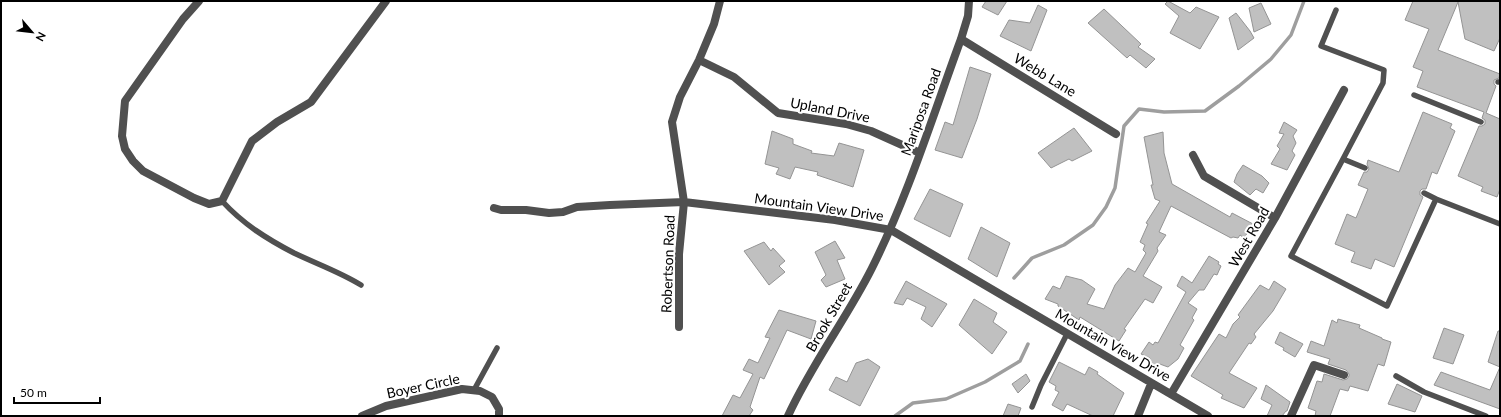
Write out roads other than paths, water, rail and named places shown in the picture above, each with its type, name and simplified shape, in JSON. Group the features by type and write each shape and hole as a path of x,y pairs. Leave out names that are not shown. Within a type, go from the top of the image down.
{"street":[{"path":"199,1 183,19 125,101 122,136 125,149 133,161 143,171 194,198 209,204 222,201 252,141 277,122 311,102 386,1"},
{"path":"684,202 672,122 680,96 699,60 714,24 720,1"},
{"name":"Mariposa Road","path":"891,230 961,39 968,16 969,1"},
{"name":"Webb Lane","path":"961,39 1116,134"},
{"name":"Upland Drive","path":"699,60 734,77 778,113 846,124 871,131 920,152"},
{"name":"West Road","path":"1171,394 1275,218 1344,90"},
{"path":"1193,155 1204,176 1275,218"},
{"name":"Mountain View Drive","path":"494,208 501,210 526,210 549,214 563,212 577,207 684,202 835,220 891,230 1151,384 1208,416"},
{"name":"Robertson Road","path":"679,327 679,254 684,202"},
{"name":"Brook Street","path":"788,416 862,288 891,230"},
{"path":"1291,416 1314,365 1344,375"},
{"path":"1138,416 1151,384"},
{"name":"Boyer Circle","path":"362,416 386,406 462,389 480,391 492,397 499,409 499,416"}],"lane":[{"path":"1336,10 1321,46 1384,70 1383,83 1291,256 1387,306 1436,199"},
{"path":"1414,95 1481,122"},
{"path":"1342,159 1365,168"},
{"path":"1424,194 1500,224"},
{"path":"222,201 234,214 254,230 295,253 343,274 361,285"},
{"path":"1032,407 1041,385 1067,334"},
{"path":"474,390 497,348"},
{"path":"1396,376 1424,392 1486,416"}],"waterway":[{"path":"1014,278 1032,258 1064,245 1093,225 1106,207 1115,188 1124,126 1139,109 1164,112 1205,111 1239,86 1271,59 1291,35 1304,1"},
{"path":"895,416 913,403 946,399 985,382 1020,361 1028,344"}]}
